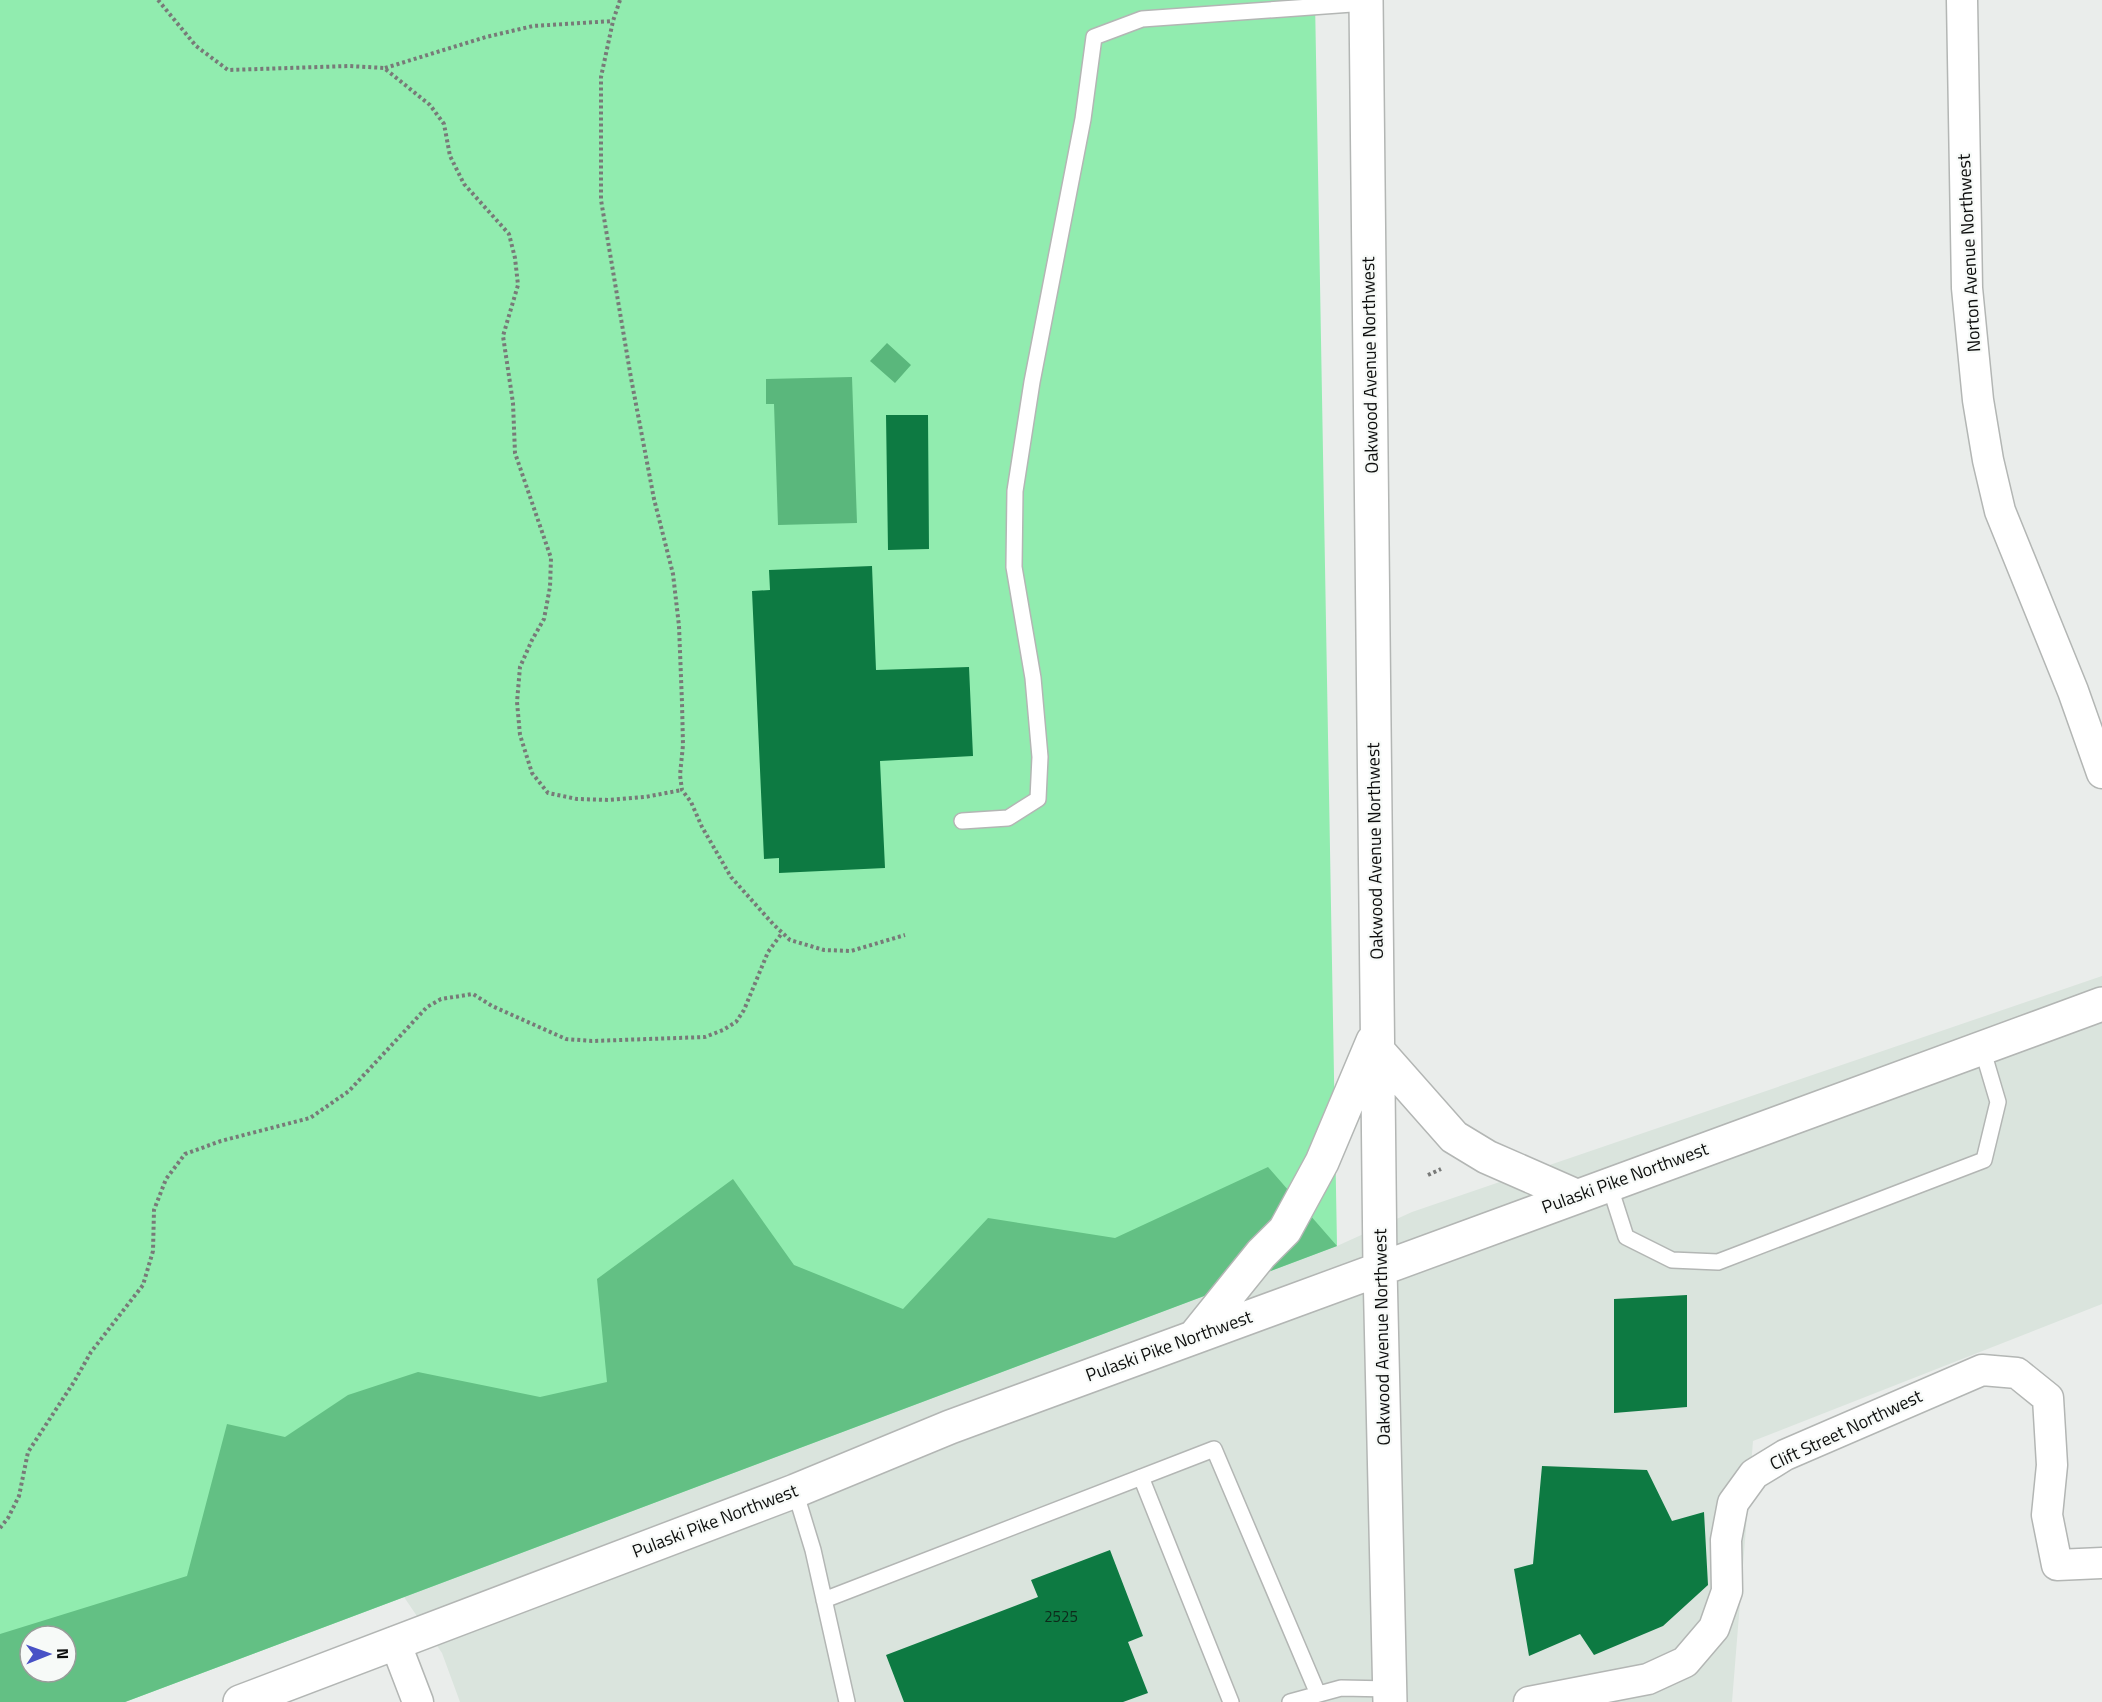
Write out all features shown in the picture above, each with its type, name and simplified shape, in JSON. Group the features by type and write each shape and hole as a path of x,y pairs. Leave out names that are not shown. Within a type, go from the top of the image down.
{"street":[{"name":"Norton Avenue Northwest","path":"1962,0 1967,288 1978,400 1988,460 2000,511 2073,691 2102,773"},
{"name":"Oakwood Avenue Northwest","path":"1366,2 1380,1269 1390,1696"},
{"name":"Pulaski Pike Northwest","path":"240,1702 795,1491 950,1427 2102,1004"},
{"path":"1194,1337 1261,1254 1285,1230 1322,1162 1378,1041 1454,1137 1487,1157 1576,1196"},
{"name":"Clift Street Northwest","path":"1529,1702 1648,1679 1685,1662 1714,1628 1726,1590 1726,1540 1733,1503 1754,1474 1785,1455 1982,1370 2017,1373 2048,1398 2052,1465 2047,1515 2057,1564 2102,1563"},
{"path":"395,1642 418,1702"}],"lane":[{"path":"962,821 1008,818 1038,799 1040,757 1034,689 1014,567 1015,491 1032,382 1083,119 1094,37 1142,18 1366,2"},
{"path":"1609,1184 1626,1237 1672,1260 1718,1262 1984,1160 1998,1101 1982,1048"},
{"path":"824,1600 1214,1449 1318,1694"},
{"path":"1141,1477 1231,1702"},
{"path":"795,1491 813,1550 847,1702"},
{"path":"1290,1702 1341,1688 1390,1696"}],"path":[{"path":"158,0 196,46 228,70 349,66 384,68 486,37 533,26 613,21"},
{"path":"620,0 601,77 600,200 654,499 673,574 679,626 683,745 680,775 682,790 691,802 702,827 731,878 790,940 824,950 851,951 905,934"},
{"path":"384,68 430,105 444,124 450,156 464,184 509,234 515,258 518,285 503,336 513,403 515,453 551,558 550,587 544,619 520,667 517,702 520,735 531,773 548,793 577,799 645,797 682,790"},
{"path":"0,1528 19,1496 28,1452 92,1352 143,1285 153,1251 154,1210 166,1179 185,1154 221,1141 310,1118 349,1091 427,1007 441,999 473,994 492,1006 566,1039 592,1041 705,1037 736,1022 744,1010 768,952 782,933"}],"shaded area":[{"path":"0,0 1315,0 1337,1246 125,1702 0,1702"},
{"path":"887,343 911,365 895,383 870,361"},
{"path":"852,377 857,523 778,525 774,404 766,404 766,379"},
{"path":"2102,976 2102,1304 1753,1441 1732,1702 460,1702 442,1653 404,1597 1337,1246 1412,1212"},
{"path":"1268,1167 1337,1246 125,1702 0,1702 0,1634 18,1628 18,1684 78,1684 78,1624 32,1624 187,1576 227,1424 285,1437 348,1395 418,1372 540,1397 607,1382 597,1279 733,1179 794,1265 903,1309 988,1218 1115,1238"}],"building":[{"path":"886,415 928,415 929,549 888,550"},
{"path":"872,566 876,670 969,667 973,756 880,761 885,868 779,873 779,858 764,859 752,591 770,590 769,570"},
{"path":"1687,1295 1687,1407 1614,1413 1614,1299"},
{"path":"1542,1466 1647,1470 1672,1521 1704,1512 1708,1585 1663,1626 1594,1655 1580,1634 1529,1656 1514,1569 1533,1564"},
{"path":"1110,1550 1143,1636 1128,1642 1148,1693 1123,1702 904,1702 886,1655 1038,1597 1031,1580"}]}
